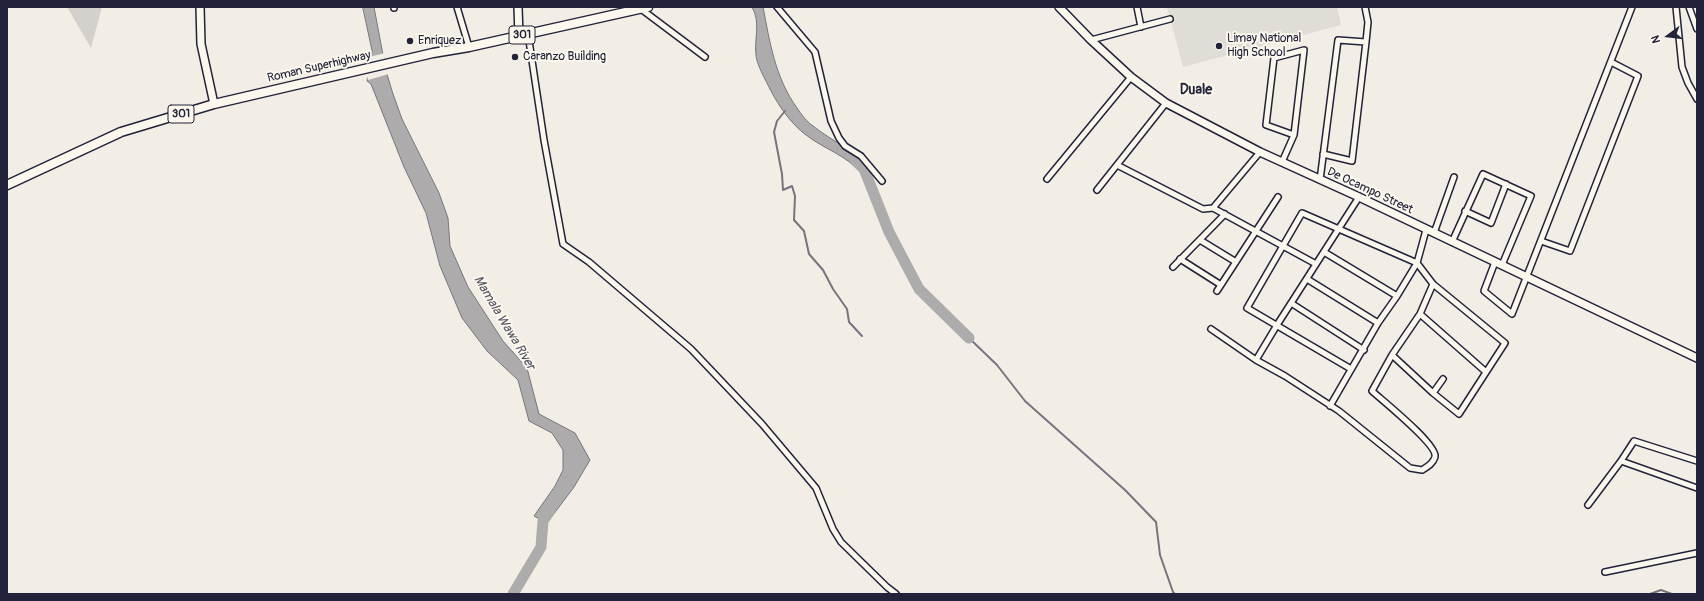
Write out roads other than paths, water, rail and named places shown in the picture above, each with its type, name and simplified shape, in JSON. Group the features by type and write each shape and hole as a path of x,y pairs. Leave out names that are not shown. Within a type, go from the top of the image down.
{"main road":[{"name":"Roman Superhighway","path":"7,185 121,132 214,104 396,61 519,36 630,9 644,8"}],"street":[{"path":"200,7 201,44 214,104"},
{"path":"457,7 469,47"},
{"path":"518,7 519,36"},
{"path":"777,7 815,52 831,121 839,138 845,146 861,156 882,181"},
{"name":"De Ocampo Street","path":"1059,7 1091,40 1131,77 1166,103 1260,152 1359,197 1498,264 1527,276 1697,358"},
{"path":"1137,7 1141,27"},
{"path":"1323,154 1352,161 1368,22 1365,7"},
{"path":"1452,242 1483,174 1531,196 1484,291 1512,314 1632,7"},
{"path":"1676,7 1682,67 1688,83 1697,99"},
{"path":"1689,7 1697,29"},
{"path":"644,8 705,57"},
{"path":"1091,40 1170,19"},
{"path":"528,34 544,140 563,244 589,262 691,349 762,424 816,488 833,529 841,542 896,594"},
{"path":"1320,180 1338,40 1366,42"},
{"path":"1282,162 1294,135 1304,50 1274,58 1266,125 1294,135"},
{"path":"1541,241 1570,251 1638,76 1611,62"},
{"path":"1047,179 1131,77"},
{"path":"1097,190 1166,103"},
{"path":"1213,208 1260,152"},
{"path":"1118,165 1203,210 1213,208 1316,264"},
{"path":"1434,233 1454,177"},
{"path":"1465,211 1491,223 1506,184"},
{"path":"1217,291 1278,197"},
{"path":"1256,360 1359,197"},
{"path":"1351,369 1248,308 1302,213 1417,263 1433,284 1505,343 1460,414 1433,393 1392,355"},
{"path":"1173,267 1225,214"},
{"path":"1330,406 1351,369 1364,350 1378,323 1397,296 1417,263 1426,230"},
{"path":"1200,240 1236,262"},
{"path":"1324,252 1397,296"},
{"path":"1180,259 1221,285"},
{"path":"1307,279 1378,323"},
{"path":"1211,330 1330,406 1367,432 1410,468 1422,470 1431,465 1435,457 1435,450 1425,438 1372,391 1392,355 1420,314 1433,284"},
{"path":"1291,303 1364,350"},
{"path":"1420,314 1486,372"},
{"path":"1433,393 1443,379"},
{"path":"1588,506 1634,441 1697,461"},
{"path":"1621,461 1697,488"},
{"path":"1605,572 1697,553"}],"waterway":[{"path":"785,111 777,121 774,132 782,174 783,190 792,186 795,196 794,220 804,231 809,254 823,270 833,289 847,309 849,322 862,336"},
{"path":"855,160 864,169 889,232 919,289 969,338"},
{"path":"969,338 997,365 1025,401 1125,490 1156,522 1160,555 1175,594"},
{"path":"513,594 541,547 543,521 551,509"},
{"path":"1650,594 1661,590 1672,594"}],"place":[{"name":"Enriquez","path":"410,41"},
{"name":"Limay National High School","path":"1219,46"},
{"name":"Caranzo Building","path":"515,57"}],"district":[{"name":"Duale","path":"1196,90"}],"water label":[{"name":"Mamala Wawa River","path":"504,323"}]}
